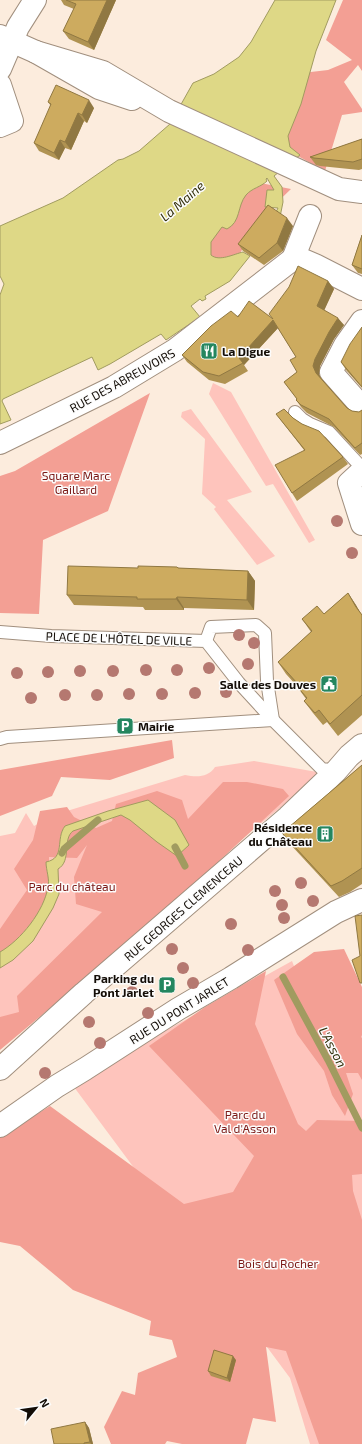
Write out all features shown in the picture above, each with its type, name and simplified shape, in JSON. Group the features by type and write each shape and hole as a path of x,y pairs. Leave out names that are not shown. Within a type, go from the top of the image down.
{"street":[{"path":"0,69 6,38 18,27 35,0"},
{"path":"6,38 36,52 103,72 169,111 339,189 362,192"},
{"path":"0,85 12,121 0,126"},
{"path":"310,216 293,259 301,259 308,262 362,289"},
{"name":"RUE DES ABREUVOIRS","path":"0,443 114,387 175,350 293,259"},
{"path":"362,321 345,345 331,372 362,407"},
{"path":"362,469 349,483 362,524"},
{"name":"RUE GEORGES CLEMENCEAU","path":"0,1069 84,993 288,817 362,744"},
{"name":"RUE DU PONT JARLET","path":"1,1123 178,1009 231,978 336,912 362,900"}],"lane":[{"path":"295,412 310,424 329,432 362,469"},
{"path":"0,739 7,736 273,720 267,682 265,633 256,625 211,627 206,641"},
{"name":"PLACE DE L'HÔTEL DE VILLE","path":"0,632 51,636 206,641 239,683 273,720 322,769 336,771"}],"green space":[{"path":"343,0 362,0 362,71 358,65 344,82 362,109 362,112 342,115 325,171 278,145 285,75 328,70 352,60 326,40"},
{"path":"250,181 291,189 261,218 233,265 200,256"},
{"path":"213,383 231,392 315,540 309,543 273,484 266,486 209,394"},
{"name":"Square Marc Gaillard","path":"150,393 108,511 43,540 39,614 0,613 0,476 15,471"},
{"path":"191,409 252,492 227,500 275,556 257,565 214,509 216,507 202,494 205,439 181,417 182,412"},
{"path":"172,740 174,758 110,780 61,777 52,796 0,816 0,770"},
{"name":"Parc du château","path":"254,761 317,772 318,777 201,872 0,1047 0,836 15,833 26,813 34,826 57,814 185,775 202,776 212,771 215,767"},
{"name":"Parc du château","path":"223,782 247,782 283,789 289,796 176,901 0,1050 0,1017 19,1012 17,996 102,912 76,904 74,877 87,845 77,858 49,857 49,894 27,935 0,955 0,929 27,890 14,869 33,840 40,811 67,807 74,817 96,828 112,821 116,804 157,791 182,800 188,819"},
{"path":"344,949 362,987 362,1080 358,1073 346,1073 353,1094 345,1116 332,1095 324,1071 297,1034 274,980 314,952"},
{"name":"Parc du Val d'Asson","path":"292,961 308,1002 362,1010 362,1444 310,1444 290,1378 71,1083"},
{"name":"Bois du Rocher","path":"266,971 255,1024 298,1124 306,1131 317,1120 362,1121 362,1174 352,1175 353,1191 362,1220 362,1444 319,1444 286,1351 266,1347 276,1422 253,1418 246,1444 182,1444 167,1441 165,1444 111,1444 104,1427 122,1391 135,1395 138,1373 177,1357 172,1340 149,1335 151,1321 73,1290 20,1246 0,1242 0,1137 50,1106 184,1204 233,1192 254,1156 149,1046 205,1007"}],"water":[{"name":"La Maine","path":"275,0 336,0 316,51 301,104 288,136 290,147 300,155 274,176 282,187 283,202 280,217 275,214 278,208 265,207 267,190 274,190 267,178 265,183 251,191 243,199 235,222 227,229 222,227 211,242 211,255 214,257 222,258 243,252 250,256 230,281 205,296 206,299 202,301 200,299 191,306 200,317 166,340 161,334 98,370 92,357 3,399 2,401 11,420 0,424 0,295 4,284 0,276 0,226 63,198 118,160 139,151 170,124 193,83 214,74 239,57 251,42"},
{"path":"148,800 175,820 189,845 177,856 130,820 121,815 73,831 68,839 65,861 58,869 59,894 53,908 33,941 13,960 0,968 0,952 16,940 37,915 42,906 46,896 48,884 46,862 56,857 62,831 65,826 108,811"}],"building":[{"path":"66,0 107,0 88,42 63,31 76,4"},
{"path":"56,85 89,100 82,115 78,113 65,142 60,140 54,153 34,143 51,104 48,102"},
{"path":"362,139 362,159 353,162 310,157"},
{"path":"268,205 287,218 277,243 259,258 238,244"},
{"path":"362,235 362,269 352,265"},
{"path":"298,266 328,281 317,306 338,318 329,332 313,366 316,373 347,408 352,411 359,412 362,410 362,443 355,448 329,419 301,405 284,382 297,372 290,360 296,357 273,320 239,358 243,363 219,376 203,372 182,355 211,326 231,311 238,317 249,301 273,319 269,314 289,287"},
{"path":"362,327 362,387 341,362 350,344"},
{"path":"284,409 302,424 319,431 343,457 292,493 275,465 305,450 276,414"},
{"path":"68,566 138,568 138,566 177,567 248,571 247,600 177,597 176,599 137,599 137,597 67,595"},
{"name":"Salle des Douves","path":"348,593 362,615 362,695 330,724 319,710 315,713 304,701 307,698 296,685 297,683 278,662 312,631 302,619 317,606 324,614"},
{"path":"362,765 362,868 331,886 282,833"},
{"path":"362,915 362,983 360,983 352,960 360,956 355,916"},
{"path":"214,1350 233,1356 227,1378 208,1371"},
{"path":"85,1422 90,1442 84,1444 54,1444 51,1429"}],"waterway":[{"name":"L'Asson","path":"62,853 64,849 98,820"},
{"name":"L'Asson","path":"175,847 185,866"},
{"name":"L'Asson","path":"283,977 328,1060 362,1128"}],"place":[{"name":"La Digue","path":"209,351"},
{"name":"Salle des Douves","path":"329,684"},
{"name":"Mairie","path":"125,726"},
{"name":"Résidence du Château","path":"325,834"},
{"name":"Parking du Pont Jarlet","path":"167,985"}]}
